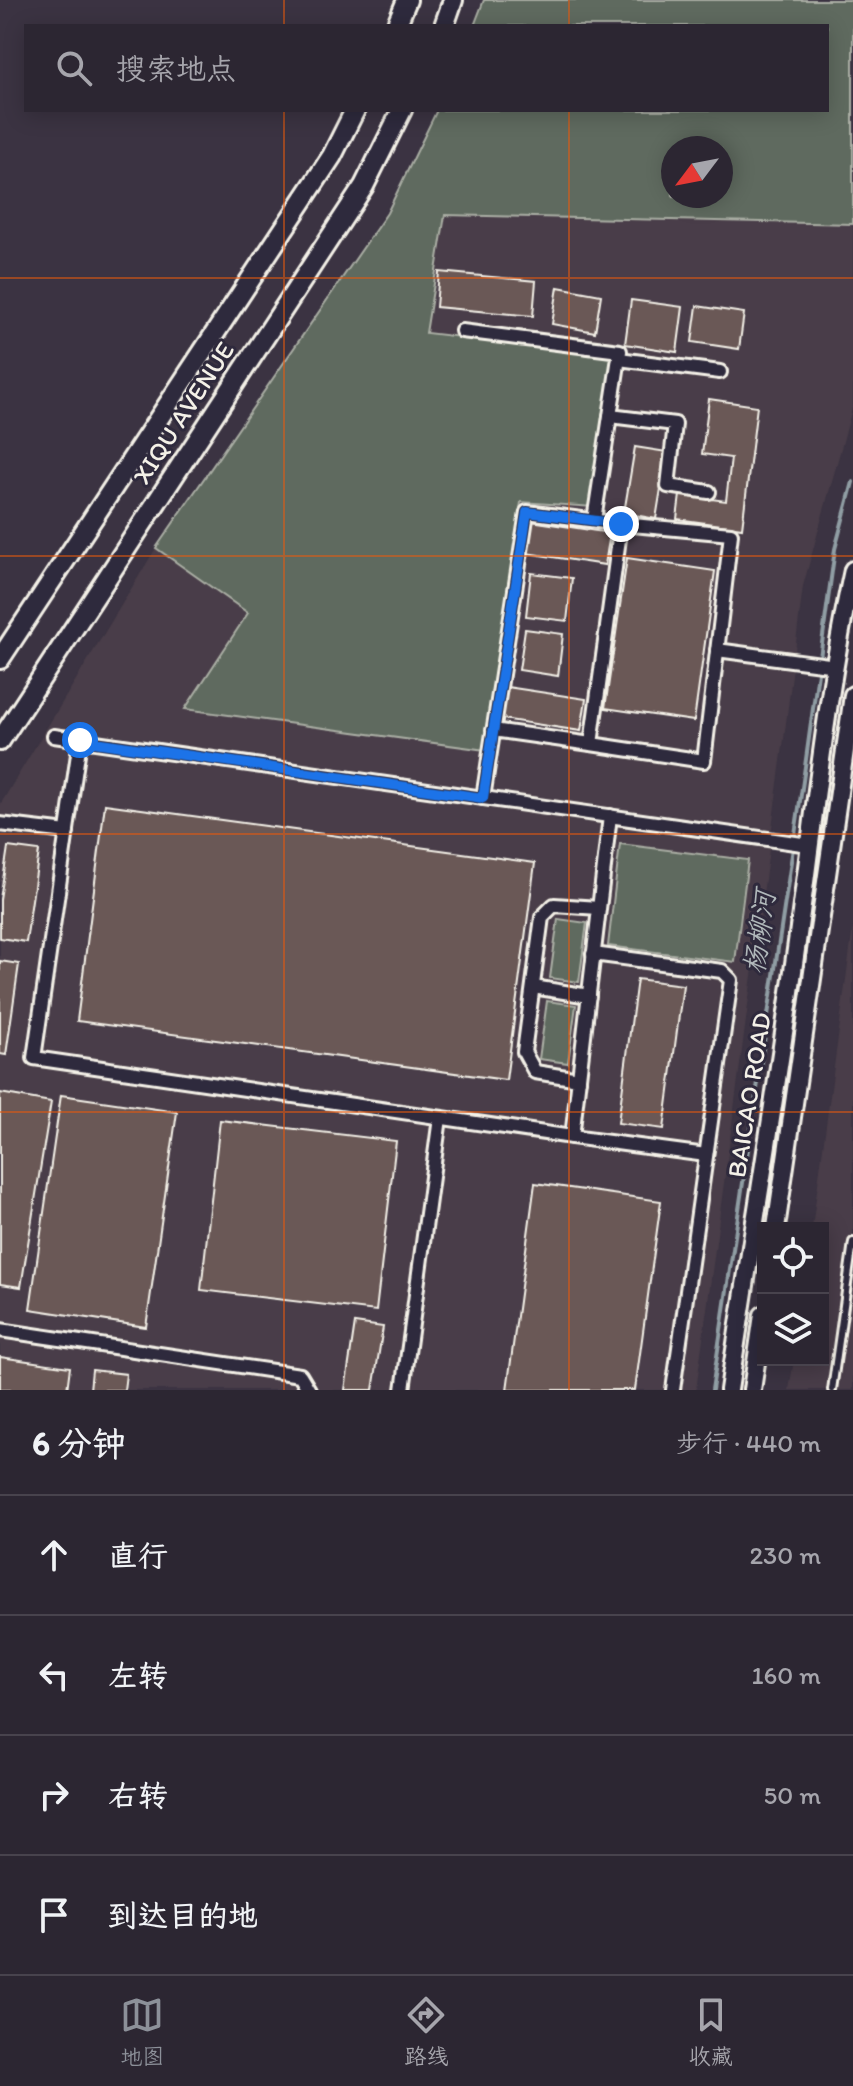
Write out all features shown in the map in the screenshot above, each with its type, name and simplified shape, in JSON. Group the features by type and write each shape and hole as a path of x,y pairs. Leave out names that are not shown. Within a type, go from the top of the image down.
{"main road":[{"path":"397,24 407,0"},
{"path":"445,24 453,0"},
{"name":"XIQU AVENUE","path":"0,659 332,156 354,112"},
{"name":"XIQU AVENUE","path":"0,741 364,186 401,112"}],"street":[{"path":"462,331 620,351 594,520"},
{"path":"619,359 720,372"},
{"path":"610,416 675,424 668,486 709,492"},
{"path":"483,798 493,730 527,512 731,534 704,761 493,730"},
{"path":"591,744 621,524"},
{"name":"BAICAO ROAD","path":"729,1390 802,906 799,844 825,664 853,570"},
{"path":"717,650 825,664"},
{"name":"BAICAO ROAD","path":"777,1222 853,695"},
{"path":"54,736 799,844"},
{"path":"80,740 34,1058 706,1155"},
{"path":"572,1137 610,816"},
{"path":"0,824 67,832"},
{"path":"579,1079 535,1072 524,1052 542,917 554,905 599,908"},
{"path":"593,954 722,971 731,980 673,1390"},
{"path":"533,987 589,996"},
{"path":"403,1390 440,1118"},
{"path":"0,1330 300,1375 309,1390"},
{"path":"752,1390 757,1356"}],"lane":[{"path":"832,1390 853,1242"}],"shaded area":[{"path":"387,213 853,224 853,405 803,586 696,1390 0,1390 0,805 156,548"},
{"path":"853,928 853,1390 789,1390 793,1366 829,1366 829,1222 813,1222"}],"green space":[{"path":"484,0 853,0 853,224 445,215 426,333 615,355 594,507 521,502 486,750 185,709 248,613 156,548 387,213 436,112 829,112 829,24 475,24"},
{"path":"620,844 748,860 735,962 608,946"},
{"path":"558,919 587,923 579,982 550,978"},
{"path":"547,1001 576,1005 568,1063 539,1059"}],"building":[{"path":"439,272 536,281 533,316 436,307"},
{"path":"558,287 601,295 595,332 552,324"},
{"path":"631,300 683,307 677,352 625,344"},
{"path":"697,306 744,313 739,349 692,342"},
{"path":"709,399 757,406 742,528 677,519 680,495 726,501 731,458 702,454"},
{"path":"635,447 667,452 656,519 624,513"},
{"path":"531,521 610,533 605,565 526,553"},
{"path":"627,558 715,571 694,721 605,708"},
{"path":"531,573 572,578 567,621 526,616"},
{"path":"525,629 563,634 558,676 519,670"},
{"path":"507,687 586,699 581,731 502,719"},
{"path":"105,804 535,863 506,1080 77,1021"},
{"path":"8,847 39,851 26,942 0,938 0,899"},
{"path":"0,961 19,964 6,1055 0,1054"},
{"path":"637,979 683,985 664,1129 618,1123"},
{"path":"0,1093 51,1102 21,1287 0,1284"},
{"path":"61,1095 177,1112 146,1327 30,1309"},
{"path":"220,1120 396,1141 376,1311 201,1290"},
{"path":"535,1183 661,1201 635,1390 507,1390"},
{"path":"355,1323 383,1327 373,1390 345,1390"},
{"path":"0,1357 70,1367 67,1390 0,1390"},
{"path":"92,1370 126,1374 124,1390 90,1390"}],"waterway":[{"name":"杨柳河","path":"712,1390 835,549 853,482"}],"route":[{"path":"80,740 483,798 527,512 621,524"}]}
